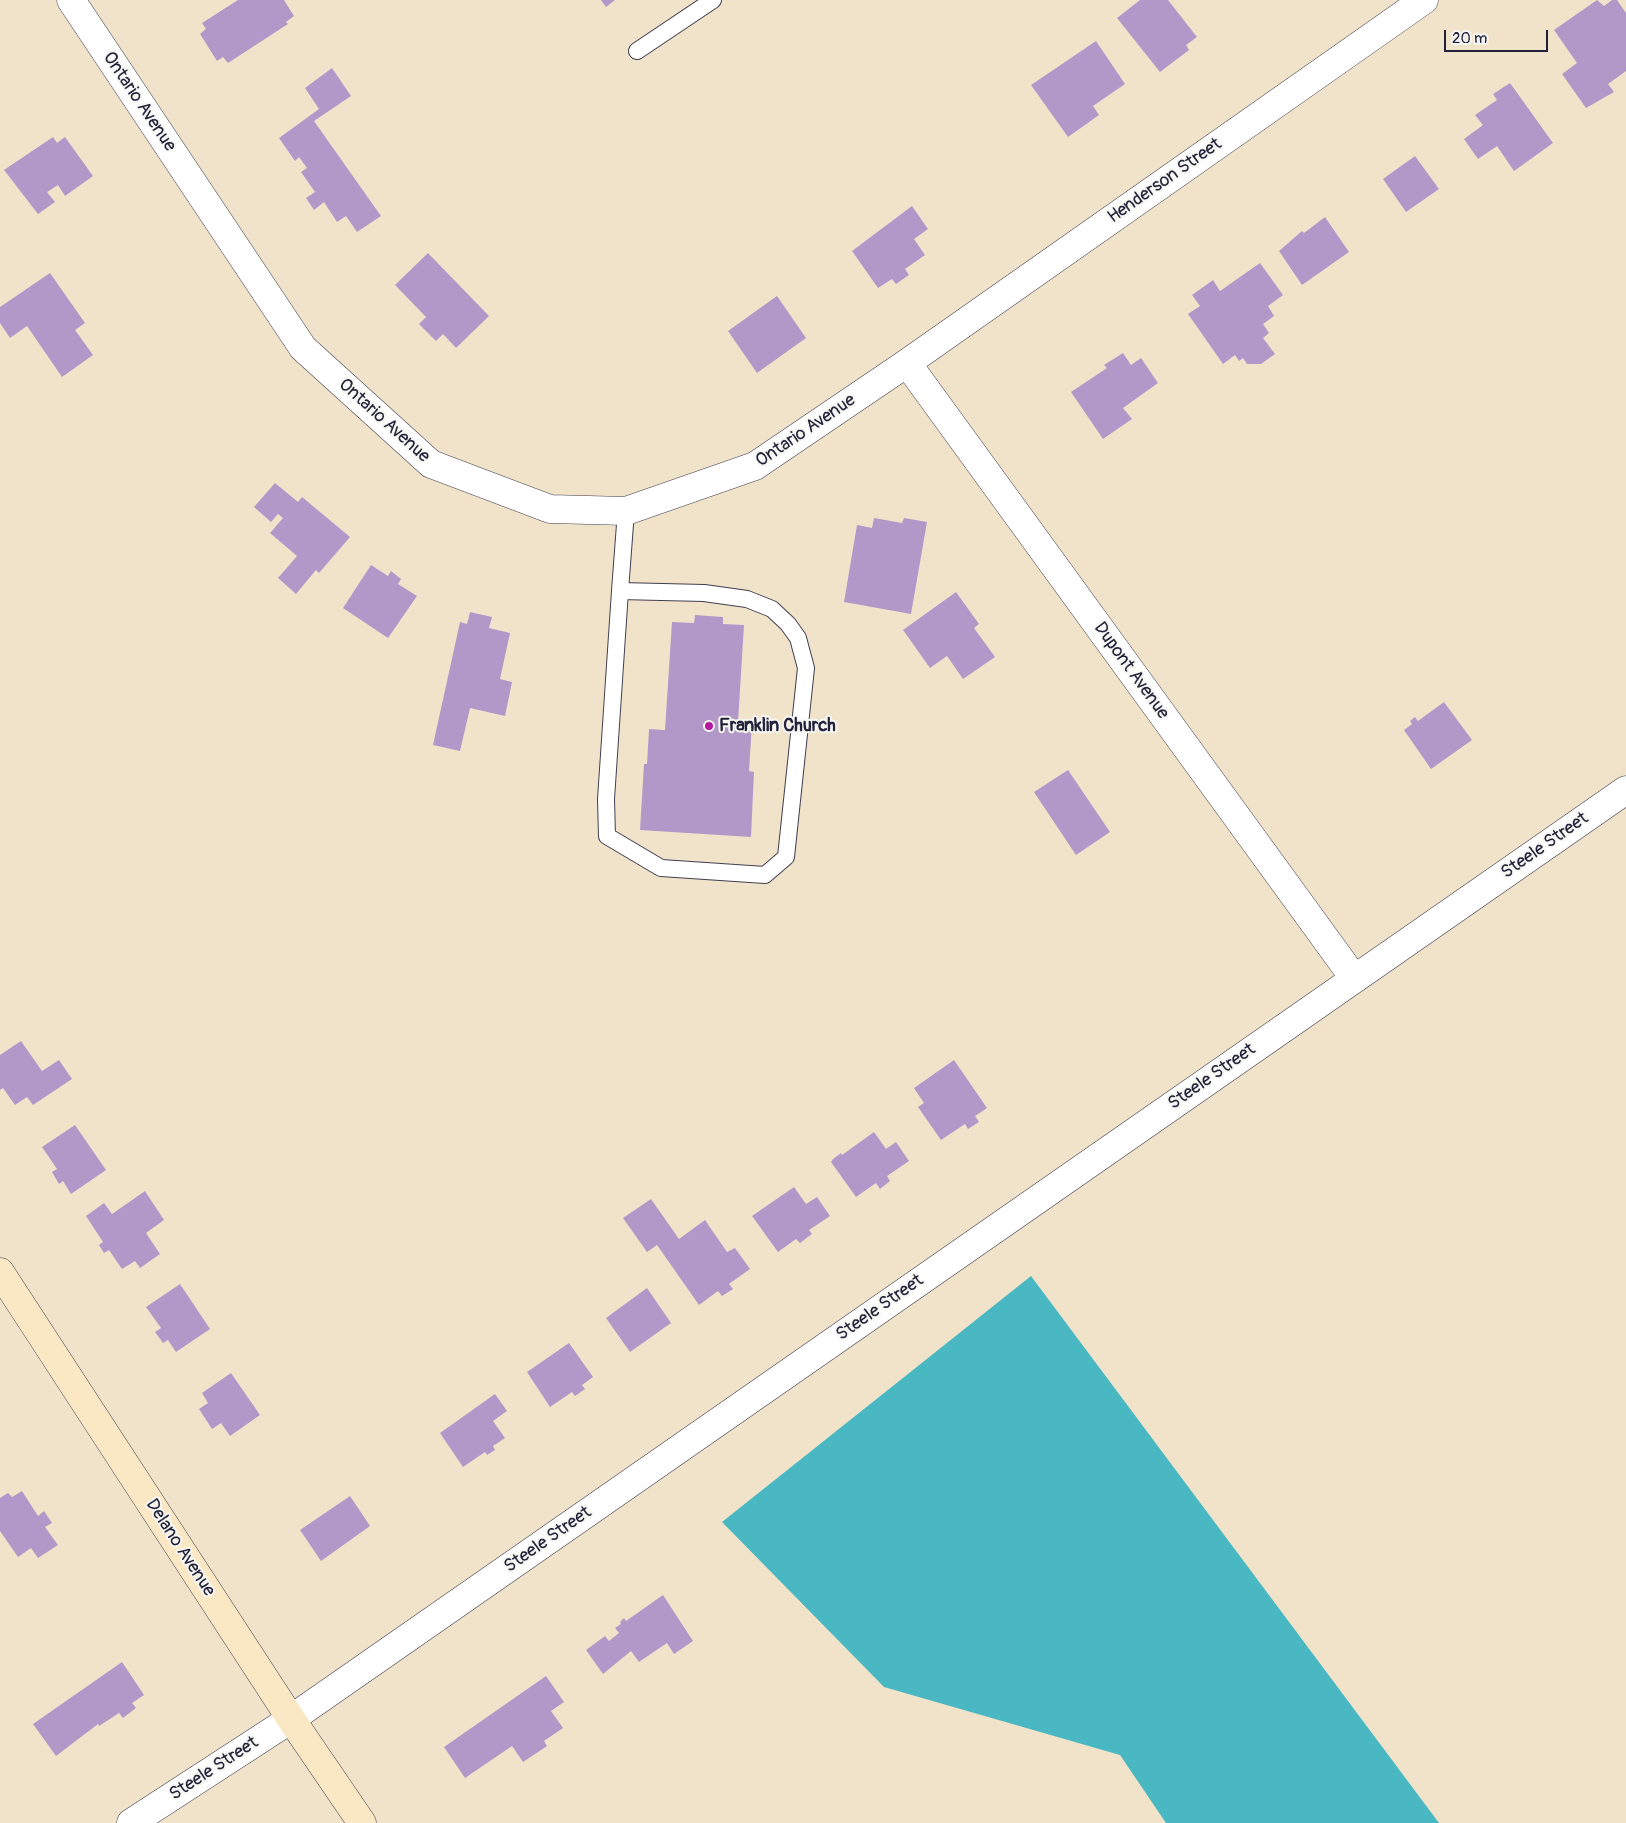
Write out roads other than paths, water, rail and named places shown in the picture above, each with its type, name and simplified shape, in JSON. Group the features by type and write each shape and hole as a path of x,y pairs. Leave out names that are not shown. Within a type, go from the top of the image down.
{"main road":[{"name":"Delano Avenue","path":"0,1272 291,1719 362,1823"}],"street":[{"name":"Ontario Avenue","path":"71,0 303,348 431,464 550,509 626,511 755,466 907,363"},
{"name":"Henderson Street","path":"907,363 1424,0"},
{"name":"Dupont Avenue","path":"907,363 1354,978"},
{"name":"Steele Street","path":"131,1823 291,1719 1626,790"}],"lane":[{"path":"637,51 713,0"},
{"path":"620,591 704,593 747,600 772,609 788,624 798,638 806,668 786,857 765,875 661,868 606,836 606,799 620,591 626,511"}],"water":[{"path":"1031,1276 1439,1823 1166,1823 1120,1755 884,1687 722,1522"}],"place":[{"name":"Franklin Church","path":"709,726"}]}
